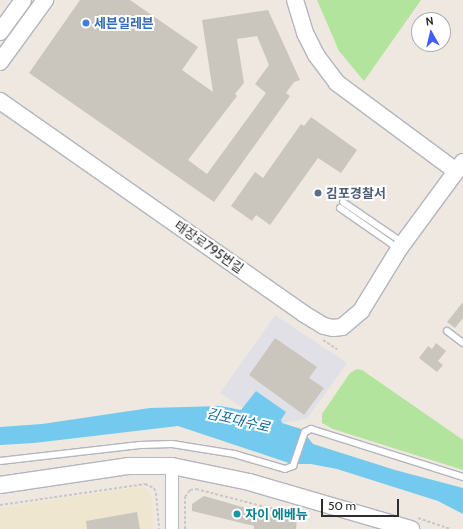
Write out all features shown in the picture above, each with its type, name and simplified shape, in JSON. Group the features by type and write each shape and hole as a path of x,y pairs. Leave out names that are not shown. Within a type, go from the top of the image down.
{"street":[{"path":"0,32 23,0"},
{"path":"0,62 45,0"},
{"path":"295,0 305,33 316,54 337,82 460,167"},
{"name":"태장로795번길","path":"0,90 323,318 338,319 353,307 381,266 401,246"},
{"name":"태장로795번길","path":"0,101 324,326 342,327 362,311 401,246 460,167"},
{"path":"0,485 128,466 172,466 249,482 400,527"},
{"path":"172,466 172,529"}],"lane":[{"path":"342,205 401,246"},
{"path":"447,331 463,342"},
{"path":"0,461 166,444 212,450 285,469 293,466 304,432 311,429 463,477"}],"path":[{"path":"0,505 145,484 154,488 156,493 159,529"},
{"path":"185,529 185,497 190,490 196,489 277,510 296,510"}],"shaded area":[{"path":"275,315 347,363 307,419 282,423 256,391 243,408 220,393"},
{"path":"138,487 145,488 152,497 153,529 0,529 0,508"}],"green space":[{"path":"317,0 421,0 411,12 411,14 364,81 339,51"},
{"path":"357,369 362,370 463,440 463,470 333,429 322,423 322,414 350,373"}],"water":[{"name":"김포대수로","path":"256,391 286,412 281,420 282,423 301,429 313,444 395,470 463,488 463,514 438,501 337,469 311,464 292,464 178,426 34,443 0,445 0,427 42,424 150,408 221,406 241,410"}],"building":[{"path":"80,0 130,0 198,47 182,70 213,92 202,20 268,10 300,80 294,82 286,93 290,96 214,202 29,73","holes":["257,36 269,65 255,84 266,93 207,174 188,160 237,96 235,94 244,83 237,39"]},
{"path":"311,117 357,150 341,173 318,158 270,225 256,215 252,221 231,206 255,172 263,178 301,124 304,126"},
{"path":"463,302 463,318 455,328 447,322"},
{"path":"275,338 317,367 309,378 324,388 304,415 249,375"},
{"path":"436,343 446,351 438,361 443,365 437,372 419,358 428,346 432,349"},
{"name":"자이 에베뉴","path":"204,496 281,518 297,518 296,529 254,529 254,526 192,511 192,504"},
{"path":"137,512 140,529 87,529 86,521"}],"place":[{"name":"세븐일레븐","path":"86,23"},
{"name":"김포경찰서","path":"318,193"},
{"name":"자이 에베뉴","path":"237,514"}]}
